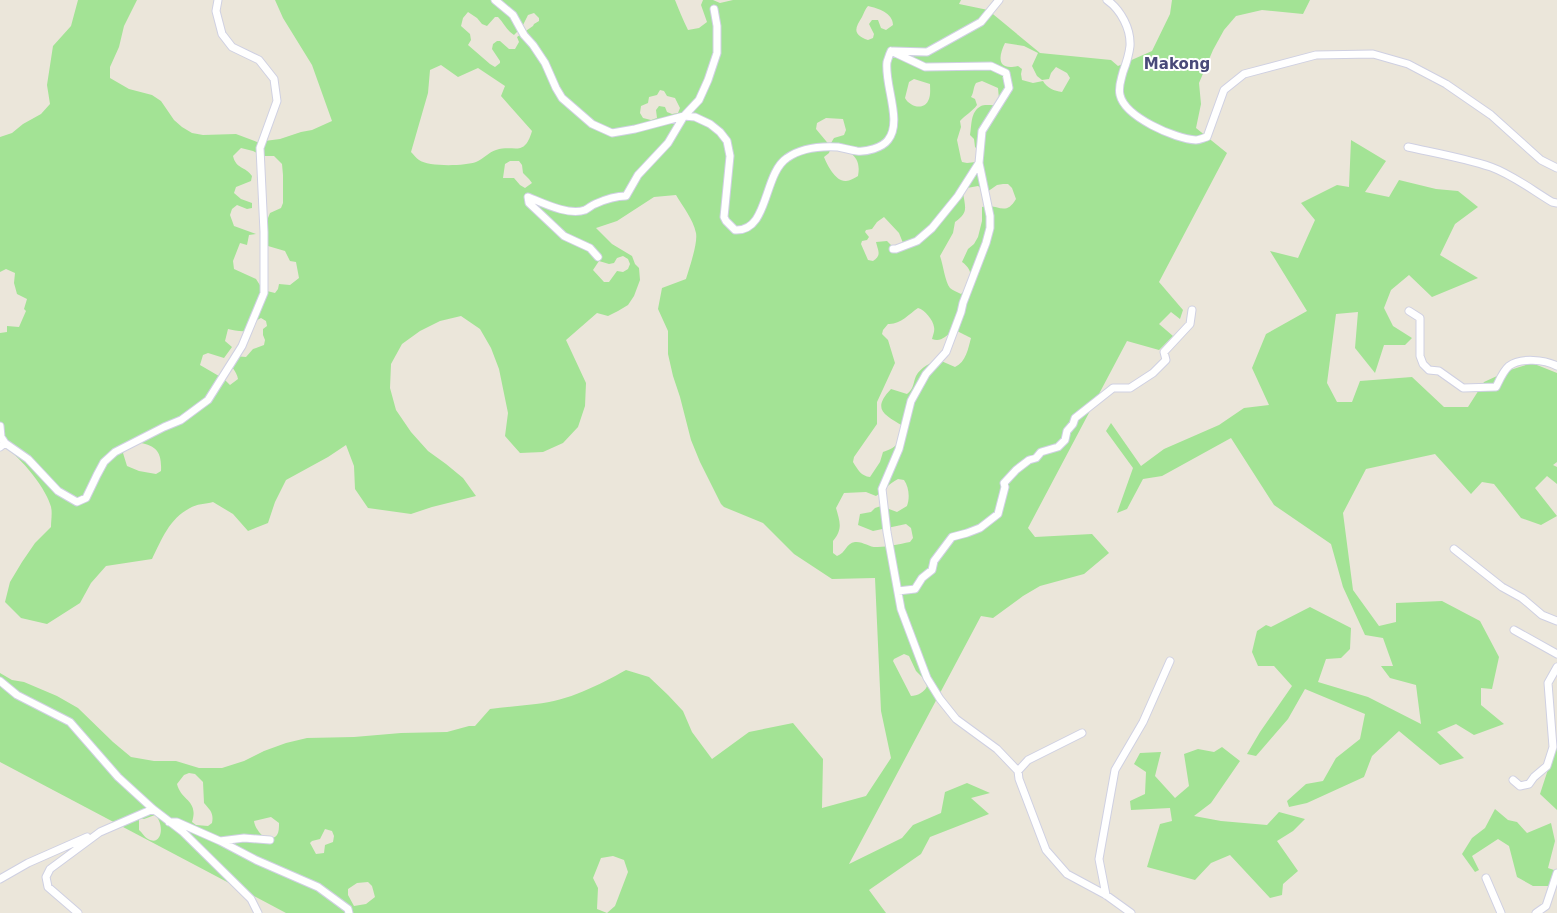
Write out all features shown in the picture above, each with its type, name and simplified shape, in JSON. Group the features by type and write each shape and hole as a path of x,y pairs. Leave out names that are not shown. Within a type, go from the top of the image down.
{"street":[{"path":"0,426 3,445 28,459 58,491 77,502 86,498 104,462 115,452 181,420 208,400 242,346 264,293 264,232 260,148 278,102 274,79 259,60 232,47 222,34 216,11 218,0"},
{"path":"496,0 513,15 524,35 545,63 562,98 592,124 612,133 684,116 695,117 710,124 720,132 727,141 730,156 724,217 726,222 735,230 748,229 754,223 778,168 784,160 794,154 806,149 840,147 858,151 868,150 885,144 893,132 894,123 887,72 887,62 891,51"},
{"path":"891,51 927,52 981,22 999,0"},
{"path":"1107,0 1124,18 1130,38 1130,48 1119,87 1120,96 1126,107 1148,124 1168,133 1197,140 1207,137 1224,90 1244,74 1316,55 1373,54 1408,64 1446,84 1491,115 1541,160 1557,168"},
{"path":"598,257 590,248 564,236 529,203 528,197 548,206 576,212 586,210 594,204 616,196 626,196 638,175 668,144 684,116 699,100 717,53 717,26 714,9"},
{"path":"891,51 925,68 991,66 1006,73 1010,88 982,131 979,163 990,216 990,228 986,243 946,352 926,374 911,401 899,449 882,489 887,532 901,609 927,678 940,699 956,719 997,749 1018,771 1019,779 1046,850 1067,874 1106,895 1132,913"},
{"path":"1408,147 1492,168 1557,204"},
{"path":"893,249 917,241 932,228 958,196 979,163"},
{"path":"898,591 915,589 922,578 932,570 934,561 952,537 980,528 998,514 1005,487 1004,483 1029,460 1036,458 1041,452 1058,447 1065,440 1067,431 1076,418 1113,388 1130,388 1153,373 1166,360 1164,352 1190,324 1192,310"},
{"path":"1409,311 1420,318 1420,356 1423,364 1429,370 1439,371 1463,388 1496,387 1509,366 1522,362 1534,360 1557,366"},
{"path":"1454,549 1502,587 1522,598 1542,615 1557,621"},
{"path":"1514,630 1557,654"},
{"path":"1106,895 1099,858 1114,770 1143,722 1170,661"},
{"path":"1513,780 1520,786 1529,784 1547,766 1553,747 1548,683 1557,667"},
{"path":"0,681 17,695 70,722 118,777 182,832 252,898 258,913"},
{"path":"1018,771 1028,760 1082,732"},
{"path":"0,879 28,863 153,809"},
{"path":"169,822 177,822 318,887 348,909 349,913"},
{"path":"78,913 48,887 46,877 50,869 100,832"},
{"path":"220,841 244,838 270,840"},
{"path":"1536,913 1546,906 1557,874"},
{"path":"1486,878 1501,913"}],"green space":[{"path":"78,0 137,0 124,26 119,47 110,67 110,78 129,89 152,95 161,101 174,120 192,133 203,135 236,134 257,142 280,139 312,130 332,121 312,65 283,18 275,0 675,0 688,30 699,28 707,22 701,5 703,0 713,0 720,3 733,0 961,0 959,4 988,10 1040,53 1111,60 1118,66 1152,51 1170,14 1172,0 1310,0 1303,14 1262,10 1236,16 1224,30 1213,50 1199,83 1201,104 1196,128 1227,153 1159,282 1183,310 1180,319 1171,312 1159,324 1173,336 1159,350 1127,341 1028,528 1035,537 1092,534 1109,553 1084,574 1040,586 993,618 981,616 849,864 902,838 913,825 941,813 945,792 967,783 990,793 971,798 989,814 930,837 921,854 869,890 886,913 607,913 286,913 0,762 0,673 12,680 24,682 57,696 78,708 131,757 154,761 176,761 199,768 222,768 286,743 307,738 447,732 475,726 490,709 560,700 594,687 626,670 649,677 668,695 683,711 692,732 712,759 749,732 793,723 823,759 822,808 866,796 891,758 881,711 875,578 832,579 794,554 763,523 724,507 700,462 691,440 668,354 668,331 658,309 662,288 686,279 696,243 693,223 676,195 654,197 617,221 596,228 612,244 632,256 639,268 640,280 634,296 628,305 608,316 597,313 566,340 586,383 585,406 578,427 563,443 543,452 520,453 505,436 508,413 499,369 491,348 480,329 461,316 440,321 420,331 402,344 391,364 390,388 396,410 411,432 428,451 463,478 476,496 411,514 368,508 355,489 354,466 346,445 286,480 275,502 268,523 248,531 233,514 213,502 192,507 171,524 152,559 106,566 91,583 80,603 47,624 21,618 5,602 10,582 35,543 51,527 52,512 47,497 29,470 14,454 0,446 0,333 7,332 7,326 19,327 26,311 24,309 27,299 17,294 14,283 15,273 6,269 0,272 0,137 12,133 41,114 50,104 47,85 53,46 71,26","holes":["868,6 880,10 888,14 893,25 886,30 881,28 878,20 872,20 869,24 874,34 873,38 868,40 863,38 856,30","468,12 487,26 495,17 498,17 514,35 522,27 528,15 534,13 539,18 539,21 517,37 519,42 515,49 509,49 500,41 493,44 492,49 500,61 495,67 468,45 471,40 470,34 461,26 463,18","1005,43 1024,46 1038,53 1032,66 1037,76 1042,80 1049,79 1056,67 1067,73 1070,78 1062,92 1059,92 1049,87 1043,81 1033,83 1022,80 1022,69 1018,66 1006,66 1001,62 1001,53","441,65 458,77 478,68 505,86 501,96 532,131 526,145 518,148 496,150 479,161 471,163 456,165 430,164 419,160 411,152 428,93 430,70","914,79 930,84 930,97 926,104 920,107 907,101 905,98 909,82","982,81 998,88 999,99 997,105 983,105 975,112 970,135 974,139 975,147 979,151 976,162 967,163 962,162 957,140 961,127 960,121 977,105 975,99 971,97 976,83","660,90 664,91 667,96 675,98 680,108 678,113 672,114 667,112 665,107 659,106 656,110 657,118 651,120 643,118 640,113 641,106 648,103 649,97 657,95","826,118 843,119 846,130 844,135 834,138 831,143 856,158 859,169 858,176 846,181 842,181 835,176 824,157 829,153 831,147 816,129 817,123","241,148 263,156 274,156 282,164 283,203 281,208 270,213 268,218 268,246 285,251 290,261 296,262 299,278 290,285 279,284 275,293 263,290 256,279 234,269 233,261 240,243 247,245 249,235 256,234 234,226 230,215 232,209 237,205 247,209 252,208 252,203 241,199 234,193 236,187 251,181 252,176 247,170 238,165 233,156","510,161 519,161 522,165 523,173 532,183 525,188 514,178 503,178 505,164","1008,184 1012,188 1016,199 1012,205 1004,209 992,206 982,207 982,221 978,237 968,249 962,262 969,269 970,275 967,287 961,294 951,289 948,285 940,256 953,233 955,222 964,212 963,192 967,188 978,186 987,192 997,185","884,217 899,233 903,243 893,247 887,241 876,242 879,253 878,257 873,261 868,260 861,244 862,241 867,240 869,237 865,232 872,229","623,256 628,259 630,264 628,269 623,272 617,271 609,282 604,282 593,270 599,261 609,264 614,263 617,258","918,308 926,313 932,321 934,327 932,339 940,339 952,331 957,331 971,338 966,355 959,365 955,367 939,360 932,362 918,373 912,388 907,394 891,389 885,396 881,407 883,411 891,419 903,426 900,440 896,446 883,452 880,462 870,477 862,474 853,462 854,457 877,424 877,402 895,363 888,340 882,334 883,330 888,324 900,321","261,318 266,321 267,326 263,329 264,345 253,349 246,357 234,356 229,359 238,379 230,385 224,379 200,365 203,355 208,353 224,358 232,347 225,341 228,329 247,331","136,442 153,447 159,454 161,464 161,471 156,474 139,471 127,466 123,453 131,444","898,479 904,480 909,493 907,506 897,512 881,506 875,508 871,512 860,514 858,525 873,531 906,524 911,528 913,538 910,542 890,546 875,547 855,542 837,556 833,553 833,541 840,525 836,508 844,493 866,492 876,496","904,654 909,656 916,671 927,686 923,692 911,696 893,661 894,659","189,773 195,774 203,782 204,803 212,814 212,823 208,826 196,825 192,822 193,809 177,784 184,775","155,815 161,829 159,837 153,841 145,837 139,830 139,818 144,819","271,817 279,823 278,834 273,838 266,838 259,832 254,821","325,829 332,831 334,836 333,842 325,845 324,853 316,854 310,843 320,839","613,856 624,860 628,872 615,906 607,913 597,909 598,888 593,878 601,858","368,882 372,886 375,897 366,904 354,906 348,895 348,889 357,883"]},
{"path":"1351,140 1386,161 1365,192 1389,197 1399,180 1436,189 1458,191 1478,207 1455,224 1440,255 1478,278 1432,297 1409,275 1391,290 1384,308 1393,326 1412,338 1405,345 1384,345 1375,373 1355,348 1358,312 1336,314 1327,383 1337,402 1352,402 1360,381 1412,377 1444,407 1468,407 1484,382 1510,370 1532,363 1557,373 1557,462 1553,465 1557,467 1557,484 1547,476 1535,488 1557,516 1541,525 1521,518 1494,484 1482,482 1471,494 1435,454 1366,469 1343,513 1353,590 1379,626 1396,622 1396,603 1442,601 1480,621 1499,657 1492,689 1481,688 1481,705 1504,724 1474,735 1456,724 1437,732 1464,758 1440,765 1399,731 1372,756 1364,777 1307,803 1289,807 1287,801 1306,784 1323,781 1336,758 1360,739 1365,714 1305,689 1288,719 1256,756 1247,754 1292,686 1274,666 1258,666 1252,652 1257,631 1266,625 1271,627 1310,607 1351,628 1350,649 1341,658 1326,659 1318,682 1368,697 1421,724 1416,685 1390,678 1381,666 1393,666 1383,638 1365,635 1343,587 1331,544 1274,505 1231,438 1162,476 1143,479 1127,509 1117,513 1133,468 1106,431 1111,423 1141,466 1164,449 1219,425 1244,408 1269,405 1252,368 1266,334 1307,311 1270,251 1298,258 1315,220 1301,203 1337,185 1349,187"},
{"path":"1222,747 1240,761 1211,803 1194,816 1221,821 1267,825 1279,812 1305,819 1293,831 1277,841 1298,871 1283,884 1282,895 1270,898 1230,855 1211,863 1195,880 1147,867 1160,824 1172,821 1170,808 1131,810 1130,801 1145,794 1146,772 1134,764 1140,753 1161,752 1155,776 1175,798 1189,786 1184,754 1198,749 1214,752"},
{"path":"1555,748 1557,749 1557,810 1540,794"},
{"path":"1495,809 1508,820 1517,822 1527,833 1551,823 1555,841 1548,868 1557,871 1552,886 1533,886 1517,877 1509,846 1498,839 1472,856 1479,870 1475,872 1462,854 1472,838 1485,828"}],"district":[{"name":"Makong","path":"1177,64"}]}
